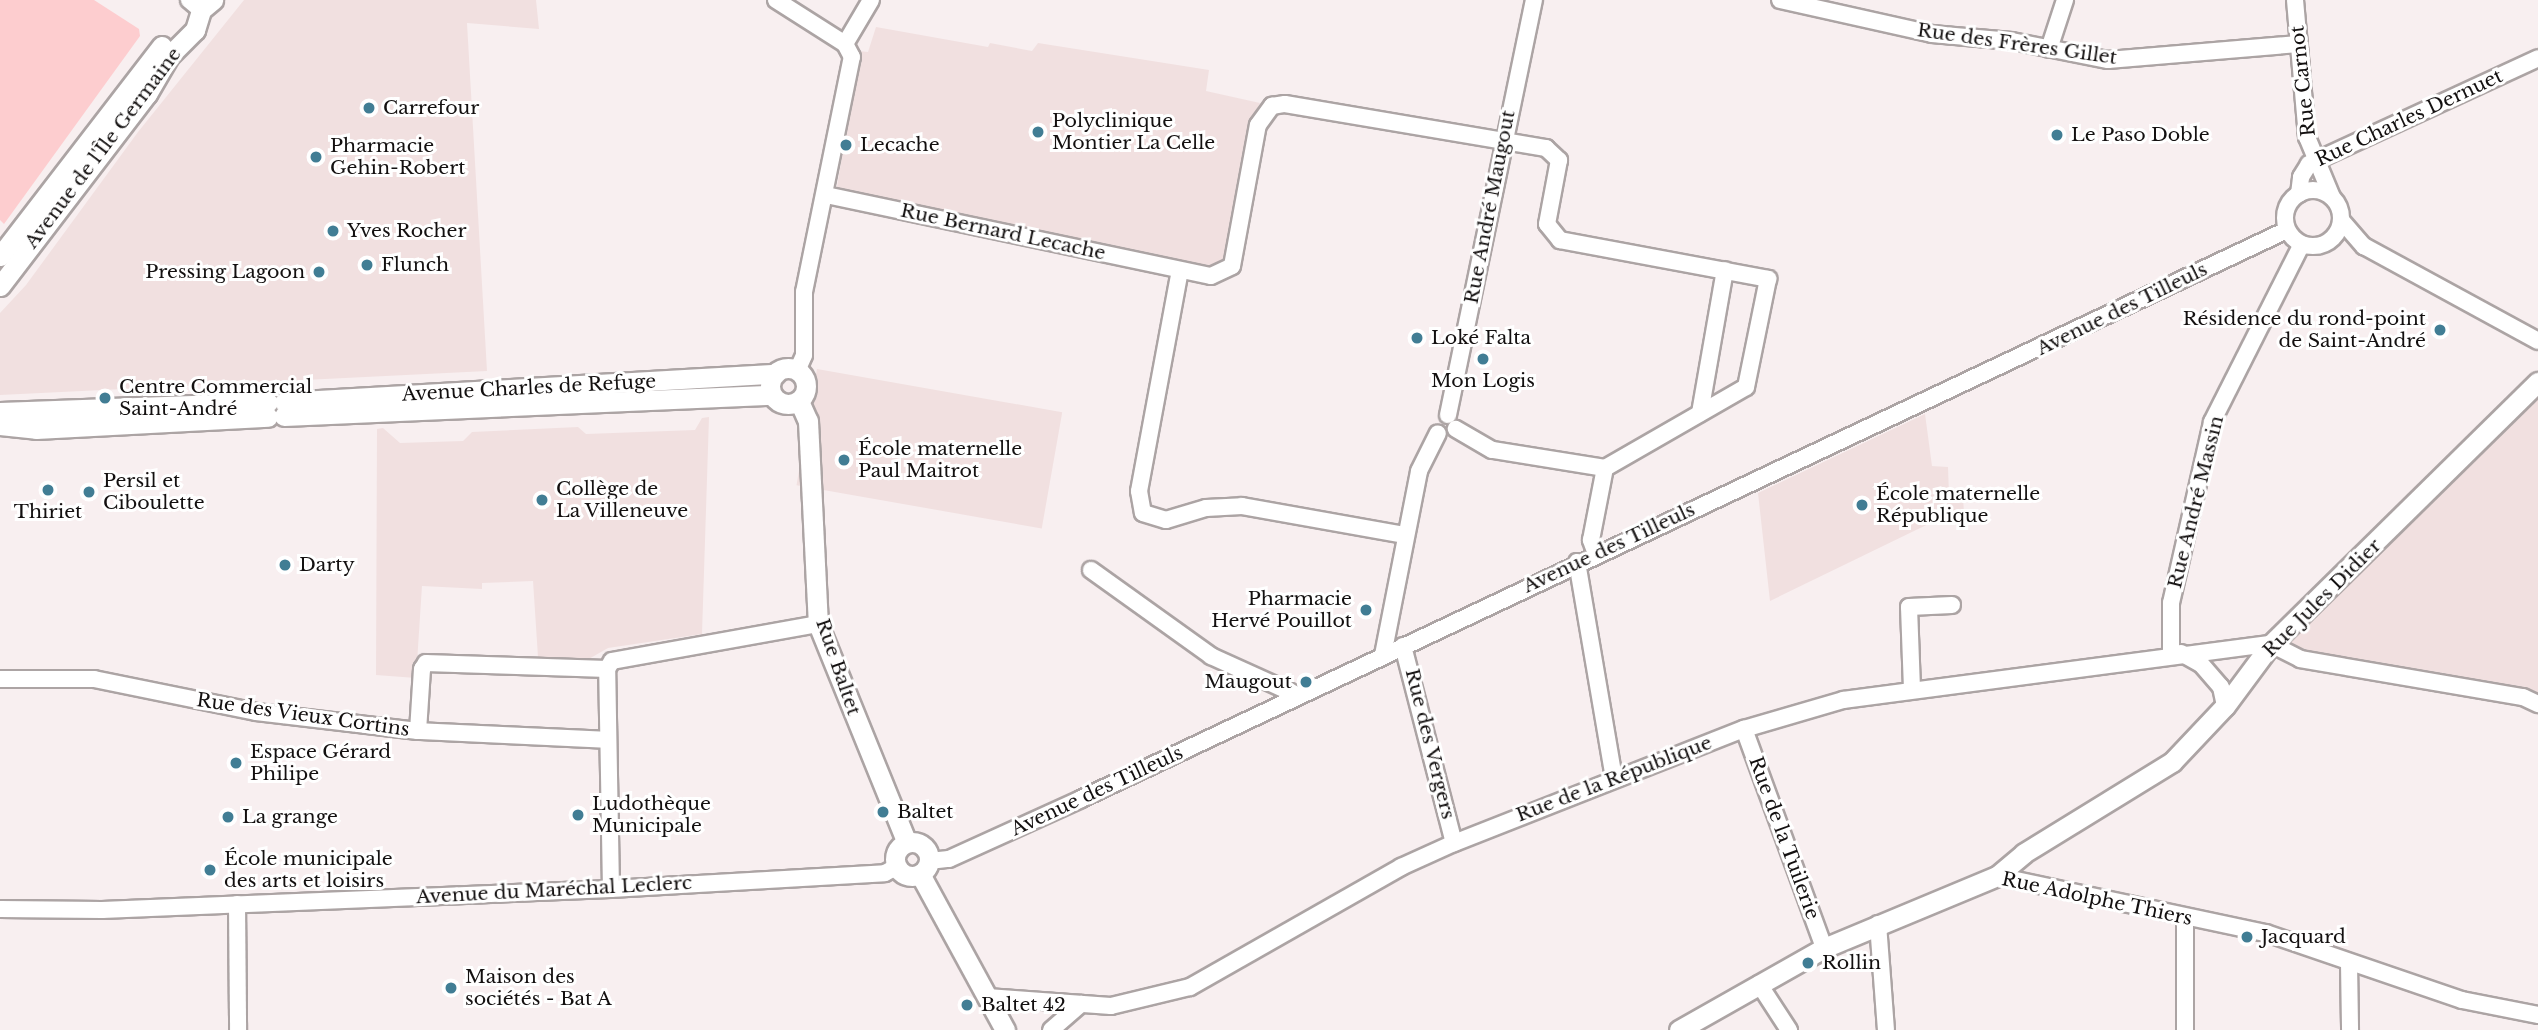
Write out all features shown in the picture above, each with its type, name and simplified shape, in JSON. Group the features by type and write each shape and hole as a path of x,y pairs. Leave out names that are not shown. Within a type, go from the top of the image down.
{"street":[{"path":"776,0 845,44 852,57 826,195 804,292 804,355 797,371"},
{"path":"845,44 871,0"},
{"name":"Rue André Maugout","path":"1404,535 1419,471 1438,433 1436,420 1452,422 1502,140 1534,0"},
{"name":"Rue des Frères Gillet","path":"1780,0 1920,32 2049,49 2108,60 2298,44"},
{"path":"2049,49 2065,0"},
{"name":"Rue Carnot","path":"2295,0 2307,137 2332,197"},
{"name":"Avenue de l'Île Germaine","path":"0,256 160,49 202,2"},
{"name":"Avenue de l'Île Germaine","path":"0,285 146,94 169,55 195,30 202,2"},
{"name":"Rue Charles Dernuet","path":"2299,194 2304,170 2318,160 2538,58"},
{"name":"Rue Bernard Lecache","path":"826,195 1211,276 1232,266 1258,125 1272,106 1285,104 1502,140"},
{"path":"1452,422 1492,450 1605,468 1746,387 1768,278 1560,240 1547,224 1559,160 1546,148 1502,140"},
{"path":"2364,246 2302,244 2287,230 2286,210 2299,194 2312,190 2332,197 2341,220 2364,246 2538,341"},
{"path":"2327,243 2341,220"},
{"name":"Avenue des Tilleuls","path":"924,868 949,859 2287,230"},
{"name":"Rue André Massin","path":"2176,653 2171,603 2212,422 2302,244"},
{"path":"1180,270 1139,491 1143,513 1166,520 1206,508 1242,506 1404,535 1383,655"},
{"path":"1700,413 1725,270"},
{"path":"785,368 797,371 806,385 799,401 787,404 772,395 775,374 785,368"},
{"name":"Avenue Charles de Refuge","path":"0,425 36,429 775,374"},
{"name":"Rue Jules Didier","path":"1997,876 2024,853 2172,762 2225,706 2272,644 2538,382"},
{"name":"Avenue Charles de Refuge","path":"0,412 276,410 772,395"},
{"name":"Rue Baltet","path":"799,401 808,421 818,624 906,843"},
{"path":"1596,554 1591,540 1605,468"},
{"path":"1577,562 1614,778"},
{"path":"1091,570 1211,656 1297,695"},
{"path":"1912,689 1909,607 1952,605"},
{"path":"611,888 607,670 612,661 818,624"},
{"path":"2272,644 2300,659 2536,703"},
{"name":"Rue de la République","path":"987,997 1111,1006 1190,988 1401,867 1454,843 1744,729 1843,700 2176,653 2272,644"},
{"name":"Rue des Vergers","path":"1404,646 1454,843"},
{"path":"2176,653 2202,664 2221,687 2225,706"},
{"path":"418,731 422,669 426,663 607,670"},
{"name":"Rue des Vieux Cortins","path":"0,679 94,679 256,712 418,731 608,740"},
{"name":"Rue de la Tuilerie","path":"1744,729 1824,948"},
{"path":"924,868 909,876 891,870 895,855 906,843 923,846 924,868 1005,1030"},
{"name":"Avenue du Maréchal Leclerc","path":"0,909 102,910 611,888 891,870"},
{"name":"Rue Adolphe Thiers","path":"1685,1028 1824,948 1997,876 2185,919 2266,933 2462,1000 2538,1015"},
{"path":"237,904 237,1030"},
{"path":"2185,919 2185,1030"},
{"path":"1878,924 1886,1030"},
{"path":"2350,963 2350,1030"},
{"path":"1759,984 1789,1030"},
{"path":"1051,1030 1081,1004"}],"shaded area":[{"path":"0,0 94,0 139,29 140,36 4,224 0,220"},
{"path":"244,0 536,0 539,29 467,23 487,371 0,395 0,313 26,285 138,132"},
{"path":"876,27 988,47 990,43 1032,51 1038,43 1209,70 1206,91 1260,103 1253,118 1231,253 1222,267 1160,258 837,187 859,51 868,52"},
{"path":"817,369 1062,412 1042,528 797,485"},
{"path":"2538,389 2538,697 2268,652"},
{"name":"École maternelle République","path":"1925,414 1932,466 1948,467 1949,495 1963,496 1964,514 1949,514 1770,601 1758,493"},
{"name":"Collège de La Villeneuve","path":"709,417 702,634 608,648 587,660 538,657 533,581 482,583 482,589 422,586 416,678 376,675 377,429 383,428 400,443 463,441 472,432 578,427 586,434 695,430 702,418"}],"place":[{"name":"Carrefour","path":"369,108"},
{"name":"Polyclinique Montier La Celle","path":"1038,132"},
{"name":"Le Paso Doble","path":"2057,135"},
{"name":"Lecache","path":"846,145"},
{"name":"Pharmacie Gehin-Robert","path":"316,157"},
{"name":"Yves Rocher","path":"333,231"},
{"name":"Flunch","path":"367,265"},
{"name":"Pressing Lagoon","path":"319,272"},
{"name":"Résidence du rond-point de Saint-André","path":"2440,330"},
{"name":"Loké Falta","path":"1417,338"},
{"name":"Mon Logis","path":"1483,359"},
{"name":"Centre Commercial Saint-André","path":"105,398"},
{"name":"École maternelle Paul Maitrot","path":"844,460"},
{"name":"Thiriet","path":"48,490"},
{"name":"Persil et Ciboulette","path":"89,492"},
{"name":"Collège de La Villeneuve","path":"542,500"},
{"name":"École maternelle République","path":"1862,505"},
{"name":"Darty","path":"285,565"},
{"name":"Pharmacie Hervé Pouillot","path":"1366,610"},
{"name":"Maugout","path":"1306,682"},
{"name":"Espace Gérard Philipe","path":"236,763"},
{"name":"Baltet","path":"883,812"},
{"name":"Ludothèque Municipale","path":"578,815"},
{"name":"La grange","path":"228,817"},
{"name":"École municipale des arts et loisirs","path":"210,870"},
{"name":"Jacquard","path":"2247,937"},
{"name":"Rollin","path":"1808,963"},
{"name":"Maison des sociétés - Bat A","path":"451,988"},
{"name":"Baltet 42","path":"967,1005"}]}
